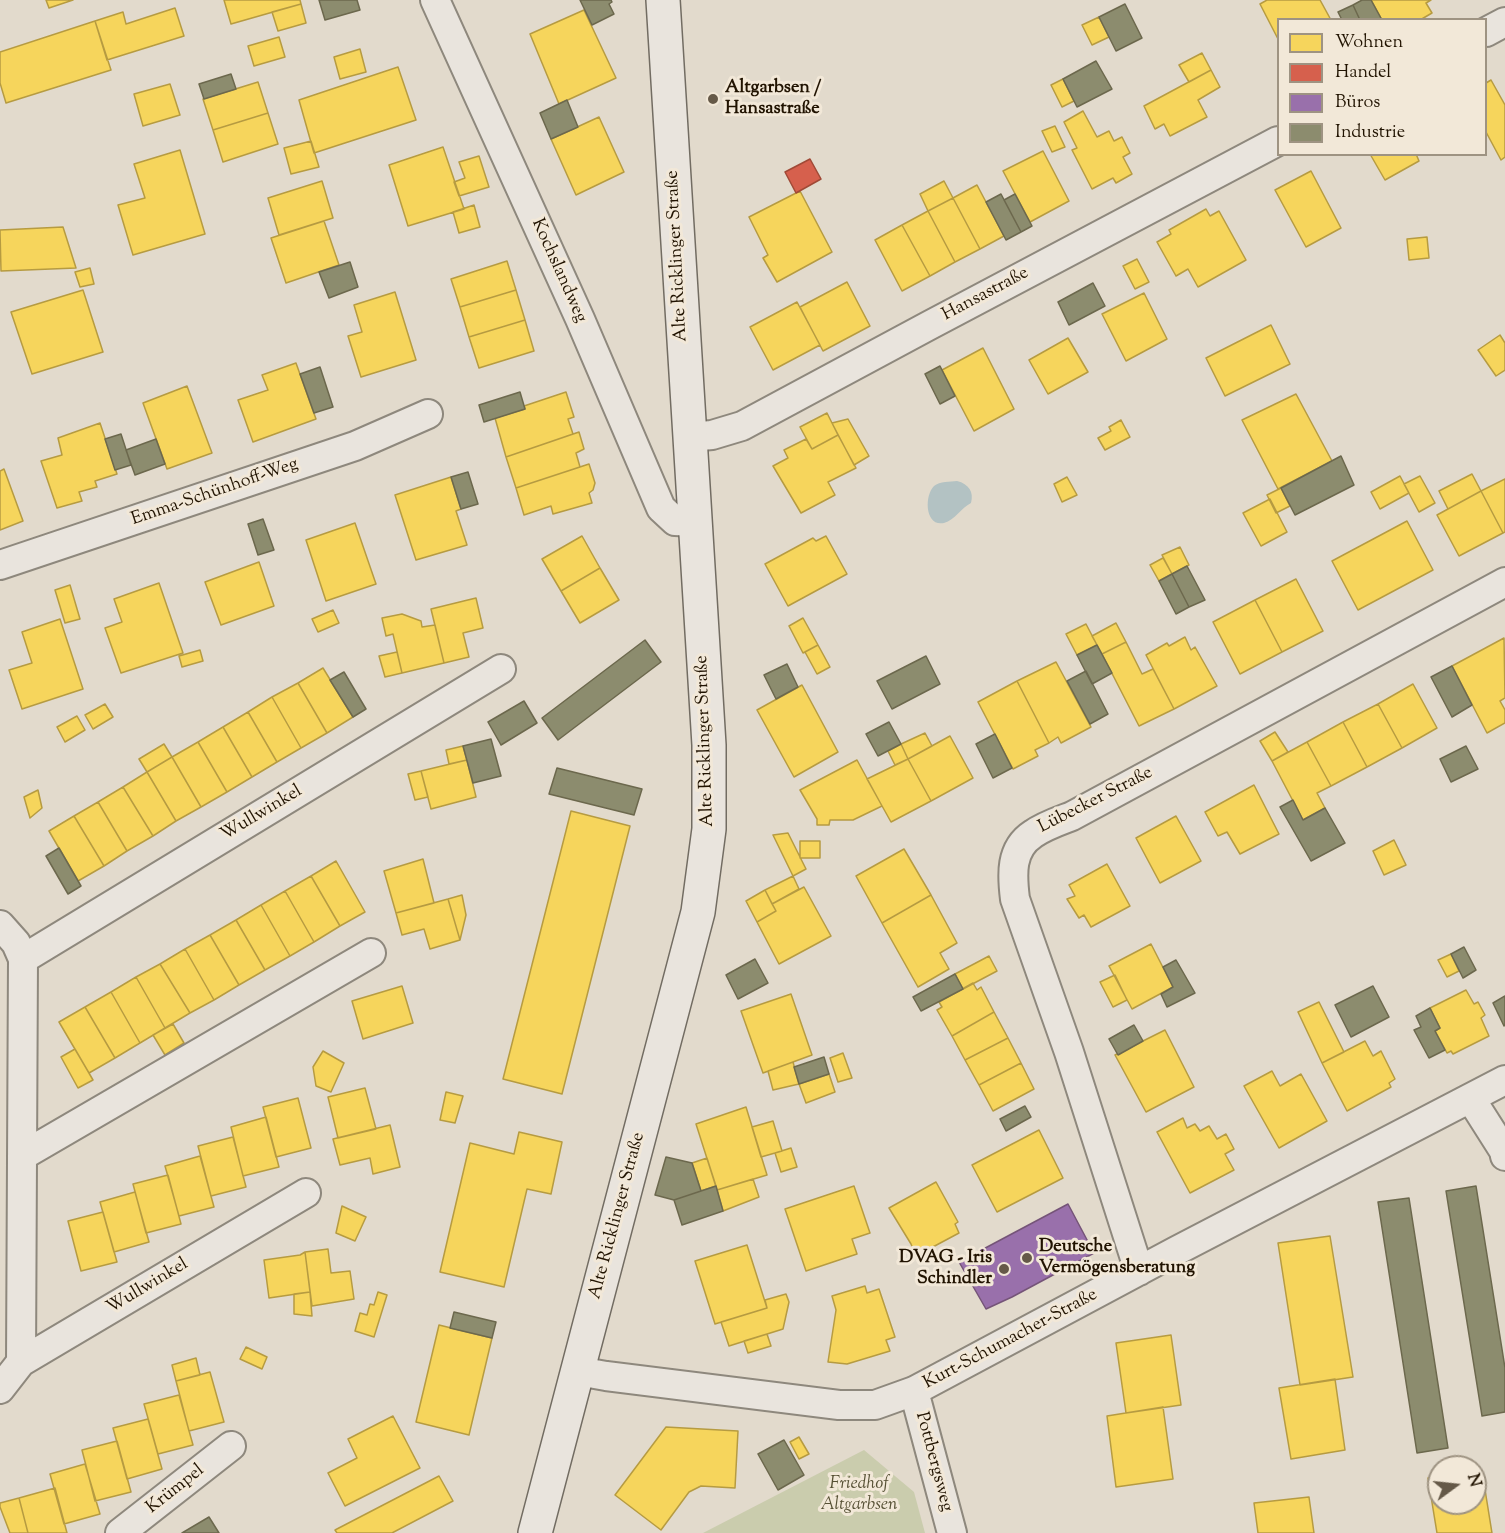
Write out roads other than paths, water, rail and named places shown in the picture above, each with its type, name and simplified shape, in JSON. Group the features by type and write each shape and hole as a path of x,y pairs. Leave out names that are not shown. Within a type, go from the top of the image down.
{"main road":[{"name":"Alte Ricklinger Straße","path":"535,1533 695,923 710,829 709,744 663,0"}],"street":[{"name":"Kochslandweg","path":"435,0 575,308 661,508 675,521 695,522"},
{"path":"1487,31 1505,22"},
{"name":"Hansastraße","path":"690,437 711,435 742,426 1277,142"},
{"name":"Emma-Schünhoff-Weg","path":"0,566 355,446 428,414"},
{"name":"Lübecker Straße","path":"1139,1271 1069,1052 1015,899 1012,877 1014,860 1018,852 1033,833 1072,816 1505,582"},
{"name":"Wullwinkel","path":"23,959 501,669"},
{"path":"0,925 16,943 23,959 21,1362"},
{"path":"22,1156 371,953"},
{"name":"Kurt-Schumacher-Straße","path":"578,1371 839,1405 875,1405 914,1391 1505,1080"},
{"path":"1471,1099 1505,1156"},
{"name":"Wullwinkel","path":"0,1389 21,1362 306,1193"},
{"name":"Pottbergsweg","path":"914,1391 952,1533"},
{"name":"Krümpel","path":"120,1533 231,1446"}],"place":[{"name":"Altgarbsen / Hansastraße","path":"713,99"},
{"name":"Deutsche Vermögensberatung","path":"1027,1258"},
{"name":"DVAG - Iris Schindler","path":"1004,1269"}],"park label":[{"name":"Friedhof Altgarbsen","path":"859,1495"}]}
